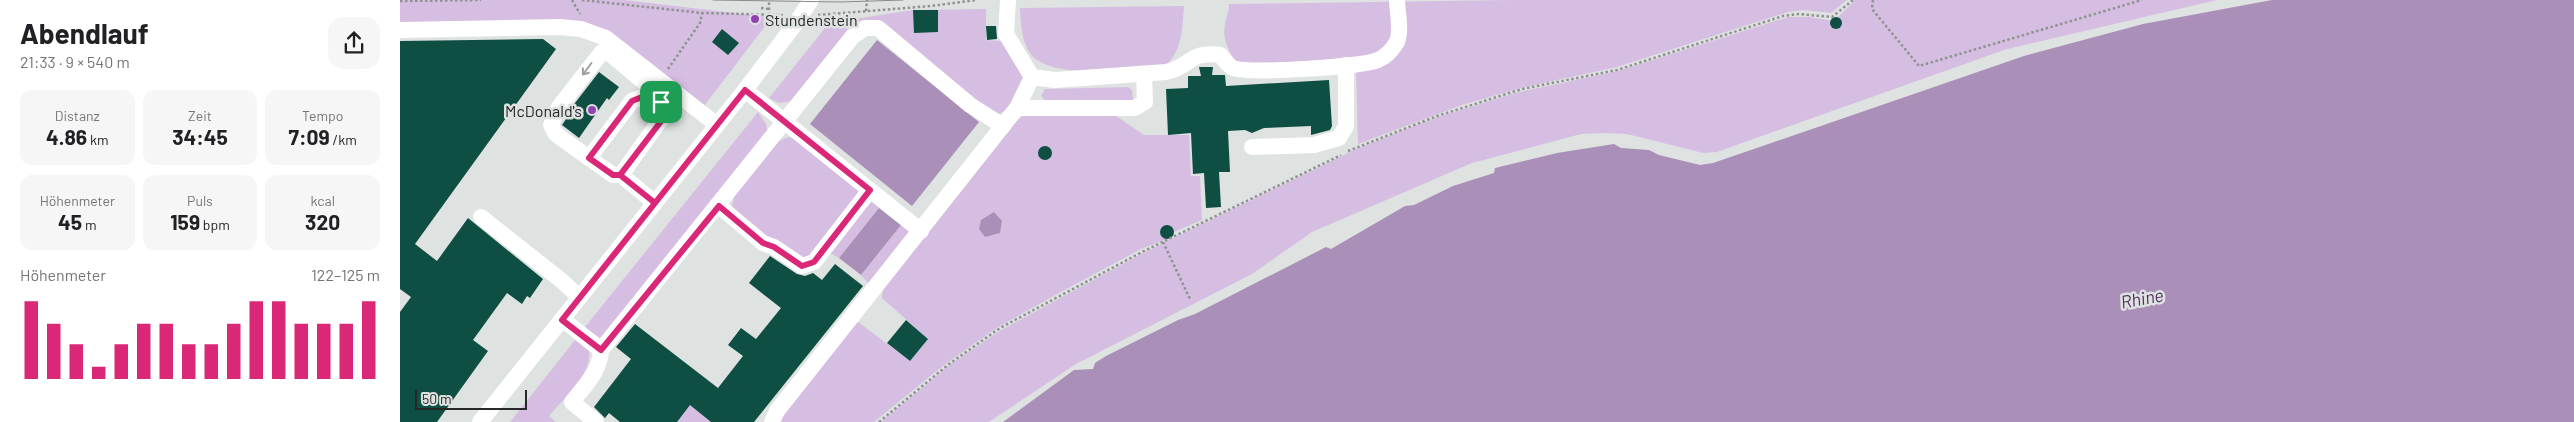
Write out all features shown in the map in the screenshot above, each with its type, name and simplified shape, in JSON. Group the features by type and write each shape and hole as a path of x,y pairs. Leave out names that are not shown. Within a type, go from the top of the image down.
{"street":[{"path":"480,422 745,90 802,16 811,0"},
{"path":"1008,0 1006,34 1032,77"},
{"path":"1032,77 1055,80 1144,74 1181,69 1195,56 1207,53 1220,55 1231,68 1249,71 1346,65 1377,61 1384,57 1397,43 1399,29 1396,0"},
{"path":"400,30 560,27 581,29 606,38 717,125"},
{"path":"596,422 572,402 594,374 598,366 601,350 786,123 853,36 865,28 878,28 970,105 1003,126"},
{"path":"620,175 666,112 653,90 614,57 602,52 559,107 551,125 554,133 613,175 620,175 655,203"},
{"path":"1252,147 1314,145 1339,138 1346,126 1346,65"},
{"path":"1017,108 1135,108 1145,102 1144,74"},
{"path":"772,422 777,411 1017,108 1032,77"},
{"path":"745,90 921,231"},
{"path":"589,158 632,101 642,97 661,102"},
{"path":"719,206 763,243 774,247 802,266 814,262 870,190"},
{"path":"481,217 562,280 580,297"},
{"path":"562,320 601,350"}],"path":[{"path":"400,1 481,0"},
{"path":"582,0 626,2 702,13 802,16 976,0"},
{"path":"769,0 769,15"},
{"path":"866,11 867,0"},
{"path":"879,422 949,364 1000,328 1235,205 1357,147 1437,116 1522,89 1617,70 1783,16 1798,14 1832,17 1853,0"},
{"path":"1873,0 1872,9 1919,66 2142,0"},
{"path":"761,8 769,9"},
{"path":"659,81 700,23 702,13"},
{"path":"1163,242 1190,299"}],"shaded area":[{"path":"400,0 624,0 769,17 769,21 701,110 606,35 400,28"},
{"path":"1509,0 1847,0 1831,13 1803,10 1788,12 1617,67 1521,88 1462,105 1358,144 1356,69 1386,59 1399,48 1403,42 1405,32 1401,15 1394,15 1395,39 1386,50 1374,57 1239,65 1229,51 1225,41 1224,30 1229,4"},
{"path":"1855,0 2217,0 2007,49 1717,152 1703,153 1627,134 1603,133 1581,134 1472,163 1312,232 1252,274 1076,364 989,422 881,422 951,364 1001,330 1145,252 1356,149 1437,117 1519,92 1618,71 1788,17 1809,17 1834,21"},
{"path":"1184,6 1182,30 1178,46 1171,60 1165,66 1112,71 1070,70 1052,67 1037,60 1028,50 1024,40 1020,8"},
{"path":"986,9 986,40 1002,41 1024,79 1014,101 1002,113 996,115 877,22 794,101 779,103 769,98 829,23 913,10"},
{"path":"1128,87 1132,90 1133,100 1047,102 1041,96 1045,89"},
{"path":"1106,109 1144,135 1189,135 1191,176 1200,176 1202,220 1174,232 1170,238 1141,249 998,327 944,365 874,422 774,422 854,319 910,361 928,339 882,298 883,289 1016,120 1030,112"},
{"path":"758,112 766,124 768,134 600,338 585,327"},
{"path":"788,137 801,140 866,192 813,259 798,262 742,218 732,206 735,194 777,142"},
{"path":"869,195 908,226 910,235 869,284 861,275 901,225 879,208 839,258 825,250"},
{"path":"575,340 589,351 589,360 581,378 549,416 556,422 510,422"},
{"path":"690,404 713,422 675,422"}],"water":[{"name":"Rhine","path":"2272,0 2574,0 2574,422 1003,422 1074,370 1093,369 1095,363 1106,356 1178,320 1195,314 1326,247 1331,249 1405,206 1414,205 1453,186 1494,173 1495,168 1557,153 1614,144 1621,148 1649,150 1659,155 1700,165 1713,163 2024,56 2143,24"},
{"path":"877,40 979,122 912,206 810,124"},
{"path":"879,208 901,225 861,275 839,258"},
{"path":"994,212 1002,221 1000,233 985,237 979,229 981,220"}],"building":[{"path":"913,10 938,10 938,32 914,33"},
{"path":"1834,17 1838,17 1842,23 1838,29 1834,29 1830,25 1830,21"},
{"path":"986,26 996,26 997,39 987,40"},
{"path":"722,29 739,43 728,55 712,42"},
{"path":"543,39 556,49 415,244 437,261 468,218 543,279 530,298 527,296 522,304 507,293 473,340 488,351 437,422 400,422 400,312 411,297 400,289 400,41"},
{"path":"1199,67 1213,67 1212,75 1225,75 1226,86 1329,80 1332,126 1330,130 1311,135 1311,126 1264,128 1252,133 1245,130 1228,131 1230,172 1219,172 1221,207 1206,208 1204,173 1193,174 1191,133 1168,135 1166,89 1188,88 1188,76 1201,76"},
{"path":"599,72 619,87 609,100 607,98 579,138 562,125 568,116 568,112"},
{"path":"1045,146 1050,148 1052,153 1050,158 1045,160 1040,158 1038,153 1040,148"},
{"path":"1167,225 1172,227 1174,232 1172,237 1167,239 1162,237 1160,232 1162,227"},
{"path":"770,256 797,274 805,276 813,273 822,280 835,264 863,286 754,422 711,422 690,405 677,422 620,422 609,413 605,418 594,407 631,359 616,347 635,324 718,388 743,356 728,345 741,328 756,339 781,308 749,283"},
{"path":"906,320 928,339 910,361 887,343"}],"tram line":[{"path":"713,0 841,2 903,0"}],"place":[{"name":"Stundenstein","path":"755,19"},
{"name":"McDonald's","path":"592,110"}],"route":[{"path":"661,102 642,97 632,101 589,158 613,175 620,175 636,187 655,203 745,90 870,190 814,262 802,266 774,247 763,243 719,206 601,350 562,320 655,203 620,175 662,120 666,112 661,102"}]}
